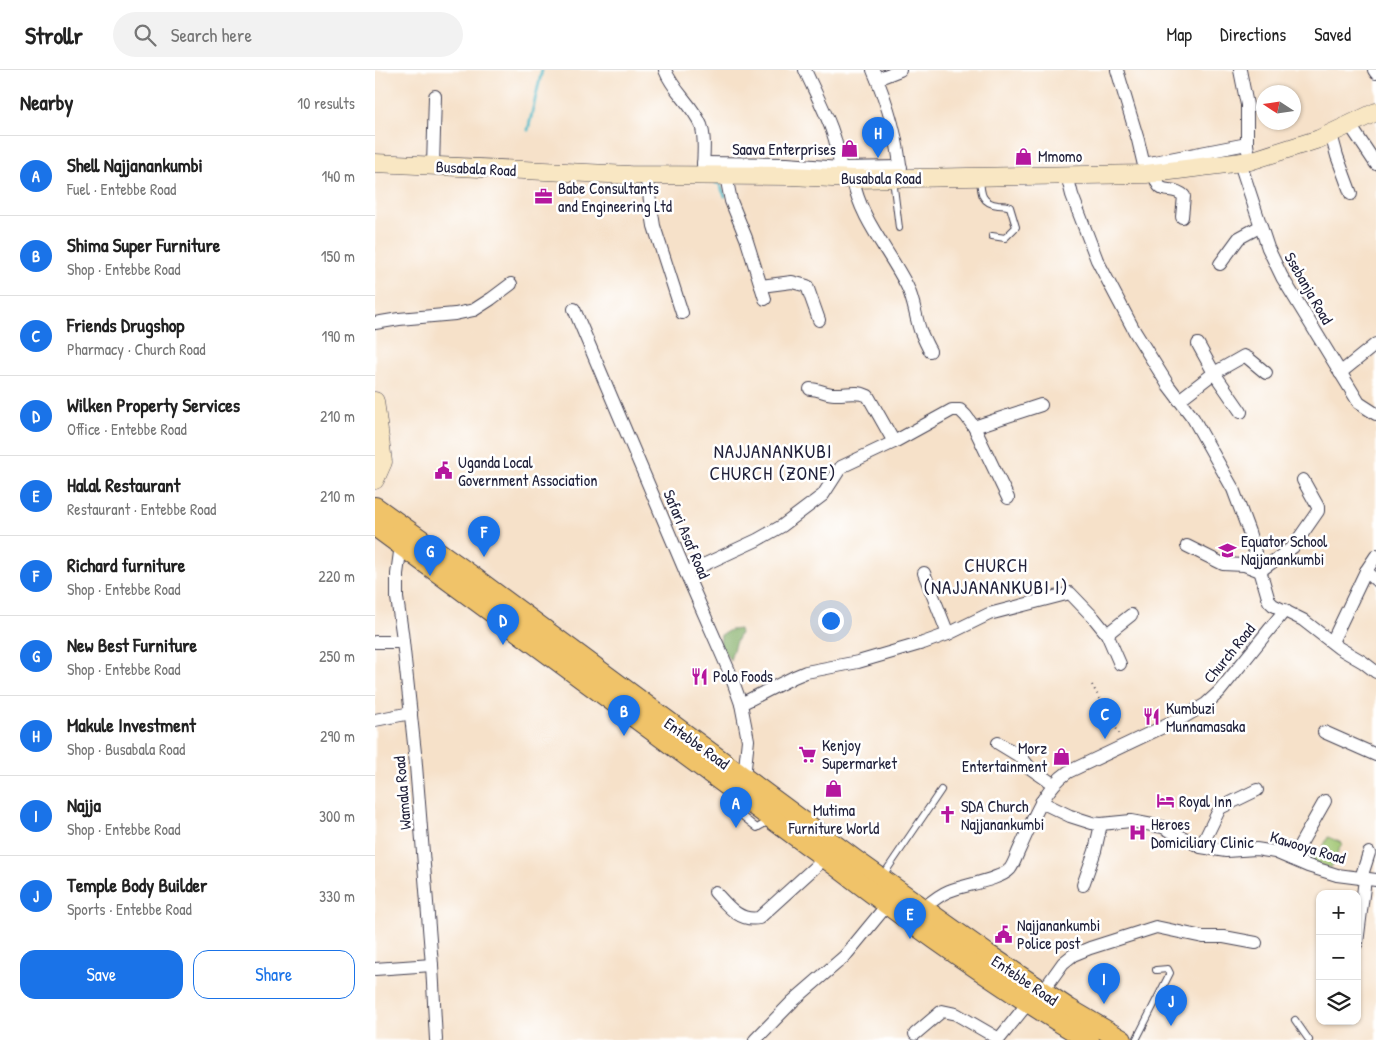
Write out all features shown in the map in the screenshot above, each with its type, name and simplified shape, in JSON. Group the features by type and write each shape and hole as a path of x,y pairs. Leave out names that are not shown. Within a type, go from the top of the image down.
{"main road":[{"name":"Entebbe Road","path":"375,507 469,574 738,783 772,818 887,905 986,975 1035,997 1069,1009 1122,1040"},
{"name":"Entebbe Road","path":"375,526 738,783 924,908 967,940 1089,1040"}],"street":[{"path":"665,70 671,85 693,112 701,126 703,170 787,164 846,173"},
{"path":"805,70 825,111 839,156 861,207 899,270 912,297 920,329 930,351"},
{"path":"898,175 889,115 875,75 900,70"},
{"path":"1117,70 1148,170 1159,188 1181,193 1184,196 1182,217"},
{"name":"Ssebanja Road","path":"1240,70 1247,105 1245,156 1268,248 1282,277 1359,403 1376,414"},
{"path":"433,166 435,96"},
{"name":"Busabala Road","path":"375,163 646,175 703,170 725,176 789,176 846,173 980,177 1067,175 1148,170 1245,156 1331,134 1376,112"},
{"path":"1350,125 1376,164"},
{"path":"1331,134 1351,194"},
{"path":"646,175 654,226 682,313"},
{"path":"1067,175 1072,195 1097,260 1135,332 1168,385 1193,418 1233,489 1249,532 1269,601 1273,605 1303,620 1331,642 1376,672"},
{"path":"725,176 731,201 746,238 765,299"},
{"path":"1220,264 1239,238 1261,226"},
{"path":"761,286 792,282 807,286 819,320"},
{"path":"375,323 455,314 473,310 511,284"},
{"name":"Safari Asaf Road","path":"574,309 730,673 741,704 748,740 738,783"},
{"path":"1198,344 1214,373 1241,412"},
{"path":"1340,373 1376,344"},
{"path":"1179,400 1214,373 1244,356 1266,373"},
{"path":"810,389 832,394 857,393 868,396 894,442"},
{"path":"375,402 383,462 375,480"},
{"path":"974,427 1041,405"},
{"path":"686,573 757,540 782,526 823,495 841,467 894,442 952,410 960,410 974,427 1008,498"},
{"path":"1260,571 1293,547 1318,511 1318,506 1303,480"},
{"name":"Wamala Road","path":"401,545 397,574 397,598 411,713 432,965 436,1040"},
{"path":"1187,546 1223,564 1244,565 1260,571"},
{"path":"1331,642 1366,571 1376,556"},
{"path":"1366,571 1376,580"},
{"path":"924,573 948,634"},
{"path":"741,704 794,676 858,662 948,634 989,614 1070,592 1107,634 1120,664"},
{"name":"Church Road","path":"924,908 944,893 995,877 1010,868 1041,802 1053,784 1068,772 1184,717 1212,699 1285,610"},
{"path":"1107,634 1131,615"},
{"path":"375,642 403,642"},
{"path":"375,720 411,713"},
{"path":"1324,732 1376,755"},
{"path":"998,743 1021,757 1030,768 1053,784"},
{"path":"1201,847 1220,808 1257,790"},
{"path":"1292,859 1325,801"},
{"name":"Kawooya Road","path":"1041,802 1077,818 1101,824 1131,822 1163,827 1201,847 1226,851 1256,849 1275,852 1337,875 1367,879"},
{"path":"1083,884 1095,852 1101,824"},
{"path":"1358,935 1369,853"},
{"path":"715,892 740,917 747,919 759,918 825,858"},
{"path":"755,1040 793,1001 845,956 887,905"},
{"path":"915,1034 942,1011 949,1011 999,1039 1063,963 1073,955 1156,927 1203,937 1224,937 1256,943"},
{"path":"375,969 432,965"}],"lane":[{"path":"898,175 899,228"},
{"path":"980,177 983,198 988,203 1010,207 1015,226 1005,238 992,236"},
{"path":"881,878 941,790"},
{"path":"1136,1040 1170,973 1168,969 1156,970"},
{"path":"1295,1020 1309,1040"}],"path":[{"path":"1092,685 1116,725 1125,746"}],"green space":[{"path":"739,629 740,633 730,660 720,646 721,635 730,630"},
{"path":"1328,837 1342,843 1331,868 1304,859 1310,849 1320,853"}],"waterway":[{"path":"528,130 542,70"},
{"path":"526,179 533,179"},
{"path":"716,183 719,183 725,196"}],"place":[{"name":"Saava Enterprises","path":"850,149"},
{"name":"Mmomo","path":"1024,156"},
{"name":"Makule Investment","path":"878,158"},
{"name":"Babe Consultants and Engineering Ltd","path":"544,197"},
{"name":"Uganda Local Government Association","path":"444,471"},
{"name":"Equator School Najjanankumbi","path":"1227,550"},
{"name":"Richard furniture","path":"484,557"},
{"name":"New Best Furniture","path":"430,576"},
{"name":"Wilken Property Services","path":"503,645"},
{"name":"Polo Foods","path":"699,676"},
{"name":"Kumbuzi Munnamasaka","path":"1152,717"},
{"name":"Shima Super Furniture","path":"624,736"},
{"name":"Friends Drugshop","path":"1105,739"},
{"name":"Kenjoy Supermarket","path":"808,754"},
{"name":"Morz Entertainment","path":"1061,757"},
{"name":"Mutima Furniture World","path":"834,788"},
{"name":"Royal Inn","path":"1165,801"},
{"name":"SDA Church Najjanankumbi","path":"947,815"},
{"name":"Shell Najjanankumbi","path":"736,828"},
{"name":"Heroes Domiciliary Clinic","path":"1137,833"},
{"name":"Najjanankumbi Police post","path":"1003,934"},
{"name":"Halal Restaurant","path":"910,939"},
{"name":"Najja","path":"1104,1004"},
{"name":"Temple Body Builder","path":"1171,1026"}],"district":[{"name":"NAJJANANKUBI CHURCH (ZONE)","path":"773,462"},
{"name":"CHURCH (NAJJANANKUBI I)","path":"996,576"}]}
